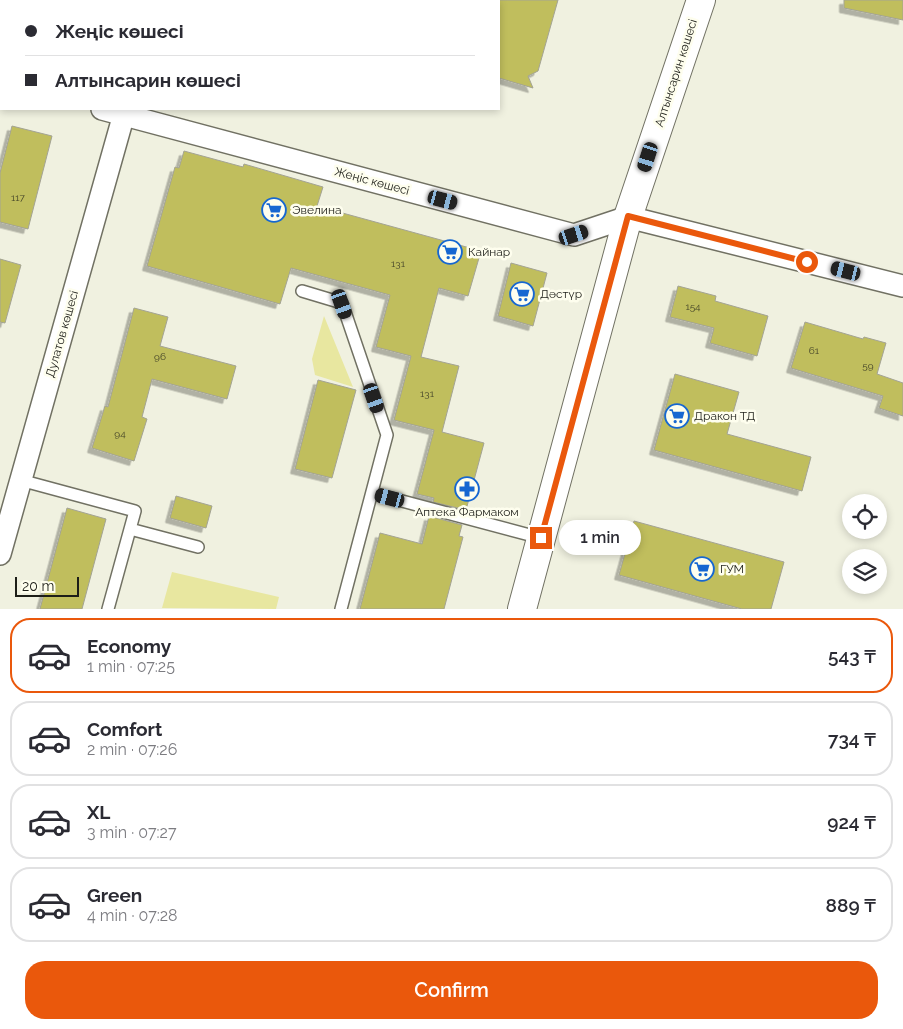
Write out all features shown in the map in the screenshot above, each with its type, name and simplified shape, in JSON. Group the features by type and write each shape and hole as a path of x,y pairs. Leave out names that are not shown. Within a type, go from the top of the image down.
{"street":[{"name":"Алтынсарин көшесі","path":"522,609 628,216 701,0"},
{"name":"Жеңіс көшесі","path":"106,110 574,235 628,216"},
{"name":"Дулатов көшесі","path":"0,554 124,114"},
{"path":"628,216 903,286"}],"lane":[{"path":"302,291 342,304 387,435 341,609"},
{"path":"20,480 134,511 108,609"},
{"path":"372,493 541,538"},
{"path":"130,529 198,547"}],"shaded area":[{"path":"324,316 353,387 315,375 312,359"},
{"path":"172,572 279,597 276,609 162,608"}],"building":[{"path":"500,0 558,0 538,71 528,76 533,88 500,78"},
{"path":"844,0 903,0 903,20 844,8"},
{"path":"12,126 52,136 28,229 0,222 0,173"},
{"path":"184,151 243,167 244,164 323,187 317,206 481,251 468,296 439,288 421,357 459,366 442,432 484,443 466,510 433,502 434,498 417,494 434,430 394,420 411,356 376,347 390,295 291,268 280,304 147,266 175,167 179,168"},
{"path":"0,259 21,265 5,323 0,322"},
{"name":"Дәстүр","path":"511,263 547,273 533,326 498,316"},
{"path":"678,286 716,296 715,301 768,316 757,356 710,343 714,328 670,317"},
{"path":"134,308 168,317 160,346 236,366 227,399 152,379 142,417 147,419 134,461 92,448 105,406 108,407"},
{"path":"805,322 863,339 864,337 886,343 877,374 903,383 903,416 879,408 883,396 791,368"},
{"path":"675,374 739,392 727,434 811,457 802,491 654,450"},
{"path":"318,380 356,390 332,478 295,469"},
{"path":"176,496 212,506 206,528 170,518"},
{"path":"67,508 106,519 82,609 40,609"},
{"path":"429,516 462,525 459,536 463,537 444,609 360,609 380,533 422,544"},
{"name":"ГУМ","path":"634,521 784,562 771,609 742,609 619,575"}],"place":[{"name":"Эвелина","path":"274,210"},
{"name":"Кайнар","path":"450,252"},
{"name":"Дәстүр","path":"522,294"},
{"name":"Дракон ТД","path":"677,416"},
{"name":"Аптека Фармаком","path":"467,489"},
{"name":"ГУМ","path":"702,569"}],"route":[{"path":"541,538 628,216 807,262"}]}
